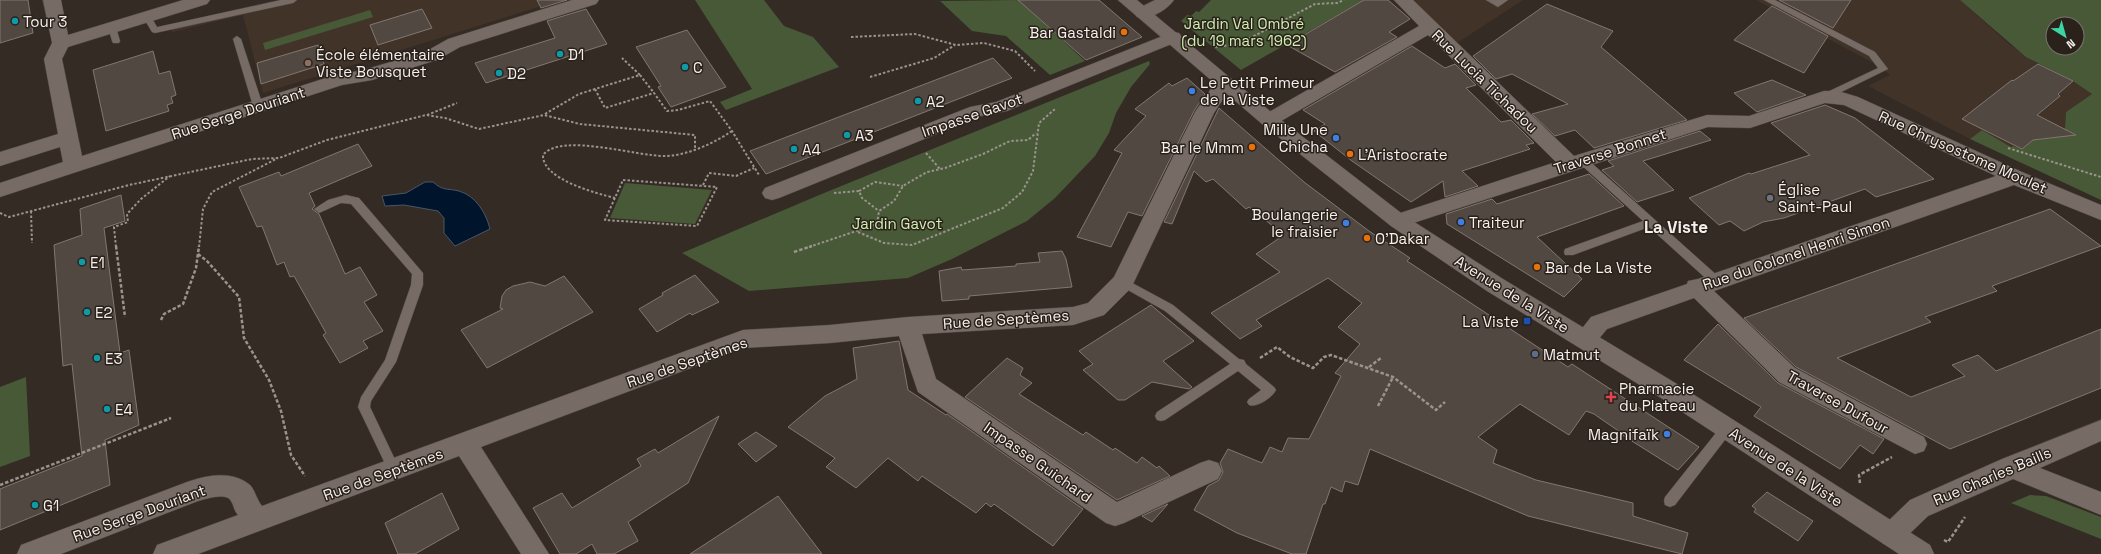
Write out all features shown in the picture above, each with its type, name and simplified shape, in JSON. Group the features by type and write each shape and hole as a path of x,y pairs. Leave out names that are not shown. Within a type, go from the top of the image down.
{"street":[{"path":"52,0 61,43 53,59 74,166"},
{"path":"61,43 114,34 146,17 201,0"},
{"name":"Rue Serge Douriant","path":"0,190 338,80 365,76 431,56 454,43 590,0"},
{"path":"1135,7 1160,5 1165,0"},
{"path":"1404,0 1431,26"},
{"name":"Avenue de la Viste","path":"1135,7 1173,37 1224,84 1398,221 1495,285 1727,428 1921,554"},
{"name":"Rue Lucia Tichadou","path":"1269,120 1431,26 1576,162"},
{"name":"Impasse Gavot","path":"772,193 977,111 1000,107 1054,86 1173,37"},
{"name":"Rue de Septèmes","path":"166,554 257,519 465,444 743,339 830,334 908,326 1073,316 1096,309 1123,282 1205,112 1224,84"},
{"name":"Traverse Bonnet","path":"1398,221 1576,162 1707,121 1750,122 1824,97"},
{"name":"Rue Chrysostome Moulet","path":"1824,97 1838,97 1851,101 2015,177 2101,213"},
{"path":"0,159 68,138"},
{"name":"Rue du Colonel Henri Simon","path":"1585,340 1599,323 1706,284 2015,177"},
{"name":"Traverse Dufour","path":"1706,284 1786,375 1915,444"},
{"name":"Impasse Guichard","path":"908,326 926,385 1114,515 1209,471"},
{"name":"Rue Charles Baills","path":"1891,535 1919,508 2011,467 2101,430"},
{"path":"465,444 536,554"},
{"path":"2011,467 2101,504"},
{"name":"Rue Serge Douriant","path":"30,554 185,494 214,486 232,487 242,494 245,505 257,519"}],"lane":[{"path":"146,17 155,30 293,0"},
{"path":"1490,0 1498,4 1504,0"},
{"path":"1768,0 1872,54 1883,69 1824,97"},
{"path":"237,39 258,106"},
{"path":"1576,162 1651,222 1706,284"},
{"path":"319,209 340,199 347,198 354,201 418,273 417,285 390,362 365,400 364,407 394,470"},
{"path":"1569,252 1651,222"},
{"path":"1123,282 1169,308 1208,342 1240,363 1270,390 1253,402"},
{"path":"1161,416 1240,363"},
{"path":"1670,500 1727,428"}],"path":[{"path":"1193,56 1213,47 1239,44 1315,4 1337,3 1344,0"},
{"path":"851,37 915,34 956,45 984,43 1015,51 1028,65 1054,86"},
{"path":"870,77 934,58 956,45"},
{"path":"622,58 640,75 667,111 674,111 702,101 710,101 732,130 750,161"},
{"path":"426,116 445,118 479,129 544,115 579,94 640,75"},
{"path":"595,89 605,108 654,93"},
{"path":"161,320 165,313 180,308 183,304 196,268 200,224 206,198 212,192 279,158 327,140 426,116 458,103"},
{"path":"858,232 882,244 896,246 912,245 1002,208 1022,192 1033,171 1039,123 1056,108"},
{"path":"544,115 580,124 695,135 695,150"},
{"path":"615,198 585,190 559,177 544,165 542,159 544,154 549,149 570,145 666,156 695,150 711,143 732,130"},
{"path":"794,252 858,232 877,224 879,211 894,201 903,186 927,172 945,168 984,154 1010,141 1028,140 1037,133"},
{"path":"2004,146 2101,177"},
{"path":"0,213 9,217 170,176 252,159 279,158"},
{"path":"703,185 709,173 736,176 754,168"},
{"path":"125,317 114,227 128,222 127,214 141,199 170,176"},
{"path":"812,177 824,193 859,191 865,185 878,180 890,185 903,186"},
{"path":"623,180 717,187 697,226 605,220 615,198 623,180"},
{"path":"859,191 862,198 879,211"},
{"path":"31,211 32,243"},
{"path":"198,254 207,261 239,297 241,302 244,338 269,380 280,411 291,455 321,497"},
{"path":"1240,363 1256,360 1277,347 1290,357 1313,368 1324,357 1331,355 1392,377 1436,410 1445,402"},
{"path":"1368,368 1381,358"},
{"path":"1378,406 1392,377"},
{"path":"0,486 171,418"},
{"path":"1859,475 1915,444"},
{"path":"1942,539 1948,542 1968,512"}],"shaded area":[{"name":"École élémentaire Viste Bousquet","path":"278,0 561,0 263,93 243,15 172,32 172,24"},
{"path":"1411,0 1523,0 1457,43"},
{"path":"1756,0 1960,0 2009,44 2038,64 2073,81 2092,94 2066,112 2065,128 2052,138 2033,140 2022,149 2013,146 2011,147 1982,130 1970,139 1868,86 1890,75 1877,65"}],"green space":[{"path":"695,0 764,0 784,26 813,37 839,67 726,110 720,102 752,89"},
{"path":"1019,0 1085,61 1050,75 1006,36 972,31 940,1"},
{"name":"Jardin Val Ombré (du 19 mars 1962)","path":"1211,0 1364,0 1241,70 1181,21 1187,15 1191,16 1196,11 1199,12"},
{"path":"1960,0 2101,0 2101,200 1970,139 1982,130 2011,147 2013,146 2022,149 2033,140 2052,138 2065,128 2066,112 2092,94 2073,81 2026,57"},
{"path":"370,10 373,17 265,50 263,43"},
{"name":"Jardin Gavot","path":"1149,61 1150,64 1131,87 1116,113 1109,133 1095,156 1055,198 1027,221 952,259 908,278 749,291 682,253 824,193"},
{"path":"625,183 712,190 695,224 610,218"},
{"path":"26,377 30,456 0,467 0,387"},
{"path":"2030,495 2046,496 2101,517 2101,539 2011,503"}],"water":[{"path":"425,182 433,182 442,188 465,193 475,201 483,211 490,229 455,246 444,233 444,218 438,211 404,205 385,206 382,196 406,193"}],"building":[{"name":"Tour 3","path":"0,0 28,0 33,33 0,43"},
{"path":"537,0 567,0 541,8"},
{"path":"1018,0 1099,0 1142,37 1086,60"},
{"path":"1364,0 1388,0 1410,19 1389,32 1397,37 1335,72 1287,45"},
{"path":"1779,0 1851,0 1833,28"},
{"path":"1547,4 1613,31 1601,47 1687,120 1594,148 1575,130 1555,136 1532,114 1568,104 1512,74 1496,79 1473,56"},
{"path":"1772,6 1828,36 1804,73 1734,40"},
{"path":"422,9 432,28 378,45 370,25"},
{"path":"586,9 607,44 486,83 475,63 555,38 547,21"},
{"name":"C","path":"687,30 726,87 671,107 658,87 661,86 636,47"},
{"path":"318,45 324,64 261,84 257,63"},
{"path":"1412,46 1445,68 1455,64 1476,85 1466,88 1501,122 1511,120 1534,143 1526,145 1530,149 1462,171 1478,186 1445,197 1443,181 1411,202 1352,161 1314,131 1325,124 1303,110"},
{"path":"153,51 159,74 170,71 176,95 171,97 173,103 167,105 169,111 106,131 93,70"},
{"path":"993,58 1012,78 766,174 750,151"},
{"path":"2038,64 2073,81 2058,94 2060,96 2037,115 2076,135 2033,140 2022,149 1962,119 2012,80 2013,81"},
{"path":"1187,78 1205,94 1194,111 1142,216 1128,212 1111,247 1077,237 1122,153 1114,150 1146,116 1135,109 1169,83 1172,86"},
{"path":"1772,80 1806,95 1757,112 1734,93"},
{"path":"1825,105 1855,118 1934,179 1876,197 1865,189 1784,218 1763,222 1744,231 1730,221 1719,225 1689,198 1749,173 1751,174 1810,155 1771,123"},
{"path":"1219,108 1304,182 1369,231 1410,258 1407,261 1568,367 1572,364 1699,447 1678,470 1619,433 1620,432 1594,414 1586,411 1569,435 1520,404 1478,437 1497,450 1493,463 1536,480 1633,503 1633,516 1688,533 1682,554 1528,516 1370,449 1358,485 1345,481 1342,492 1331,487 1325,504 1323,504 1306,554 1292,554 1237,533 1194,510 1208,486 1219,480 1223,472 1220,463 1228,449 1262,463 1270,447 1282,452 1288,438 1309,439 1341,376 1335,373 1360,344 1338,327 1362,303 1328,278 1256,320 1262,326 1240,339 1211,313 1280,272 1256,254 1284,235 1249,207 1246,209 1213,179 1206,182 1194,171 1172,224 1164,222"},
{"path":"1700,131 1711,140 1643,161 1674,190 1637,202 1602,170 1614,166 1608,161"},
{"path":"358,144 372,166 309,193 315,206 312,209 319,214 345,274 360,267 377,295 364,302 383,331 363,341 368,348 340,363 323,335 326,333 294,276 290,277 284,262 277,265 262,226 257,227 239,187 279,172 281,176"},
{"path":"1589,174 1624,206 1537,237 1582,279 1564,297 1447,224 1446,214 1492,199 1497,204"},
{"path":"121,195 125,221 104,228 120,353 129,350 139,425 105,440 110,485 0,530 0,489 82,456 72,364 63,366 54,245 82,235 80,209"},
{"path":"2050,209 2101,246 1992,286 1997,291 1925,317 1931,322 1837,358 1911,397 1965,376 1952,365 1978,355 1996,371 2101,329 2101,388 1950,449 1796,367 1744,318"},
{"path":"1062,251 1066,259 1072,287 969,296 969,299 942,301 939,271 961,267 962,270 1016,266 1016,264 1040,262 1038,253"},
{"path":"695,275 719,302 692,315 690,313 657,332 639,309 663,295 662,293"},
{"path":"564,276 593,312 487,368 461,330 503,309 500,308 502,296 506,290 513,286 530,282 545,286"},
{"path":"1151,305 1194,341 1163,361 1192,387 1189,389 1152,382 1125,400 1118,400 1083,370 1093,364 1079,351"},
{"path":"1718,324 1778,383 1884,439 1873,454 1860,445 1840,469 1754,416 1761,407 1684,360"},
{"path":"899,341 908,390 946,415 947,414 1083,509 1053,546 994,504 991,507 986,503 976,513 922,476 918,481 888,458 856,488 826,467 835,458 788,427 825,396 857,379 853,348"},
{"path":"1007,358 1023,368 1020,375 1032,383 1019,394 1083,435 1086,432 1113,450 1115,448 1137,463 1142,457 1157,468 1159,466 1170,476 1117,500 965,397"},
{"path":"719,416 688,483 628,522 638,541 614,554 597,554 592,544 576,554 560,554 533,508 562,493 572,508 641,466 637,459 655,449 658,453"},
{"path":"756,432 777,446 756,462 738,444"},
{"path":"1767,492 1813,521 1798,541 1754,512 1756,509 1752,506"},
{"path":"442,493 459,529 415,554 398,554 385,523"},
{"path":"778,496 822,554 690,554 739,522"},
{"path":"1168,504 1152,522 1142,516"}],"place":[{"name":"Tour 3","path":"15,21"},
{"name":"Bar Gastaldi","path":"1124,32"},
{"name":"D1","path":"560,54"},
{"name":"École élémentaire Viste Bousquet","path":"308,63"},
{"name":"C","path":"685,67"},
{"name":"D2","path":"499,73"},
{"name":"Le Petit Primeur de la Viste","path":"1192,91"},
{"name":"A2","path":"918,101"},
{"name":"A3","path":"847,135"},
{"name":"Mille Une Chicha","path":"1336,138"},
{"name":"Bar le Mmm","path":"1252,147"},
{"name":"A4","path":"794,149"},
{"name":"L'Aristocrate","path":"1350,154"},
{"name":"Église Saint-Paul","path":"1770,198"},
{"name":"Traiteur","path":"1461,222"},
{"name":"Boulangerie le fraisier","path":"1346,223"},
{"name":"O'Dakar","path":"1367,238"},
{"name":"E1","path":"82,262"},
{"name":"Bar de La Viste","path":"1537,267"},
{"name":"E2","path":"87,312"},
{"name":"La Viste","path":"1527,321"},
{"name":"Matmut","path":"1535,354"},
{"name":"E3","path":"97,358"},
{"name":"Pharmacie du Plateau","path":"1611,397"},
{"name":"E4","path":"107,409"},
{"name":"Magnifaïk","path":"1667,434"},
{"name":"G1","path":"35,505"}],"district":[{"name":"La Viste","path":"1676,227"}]}
